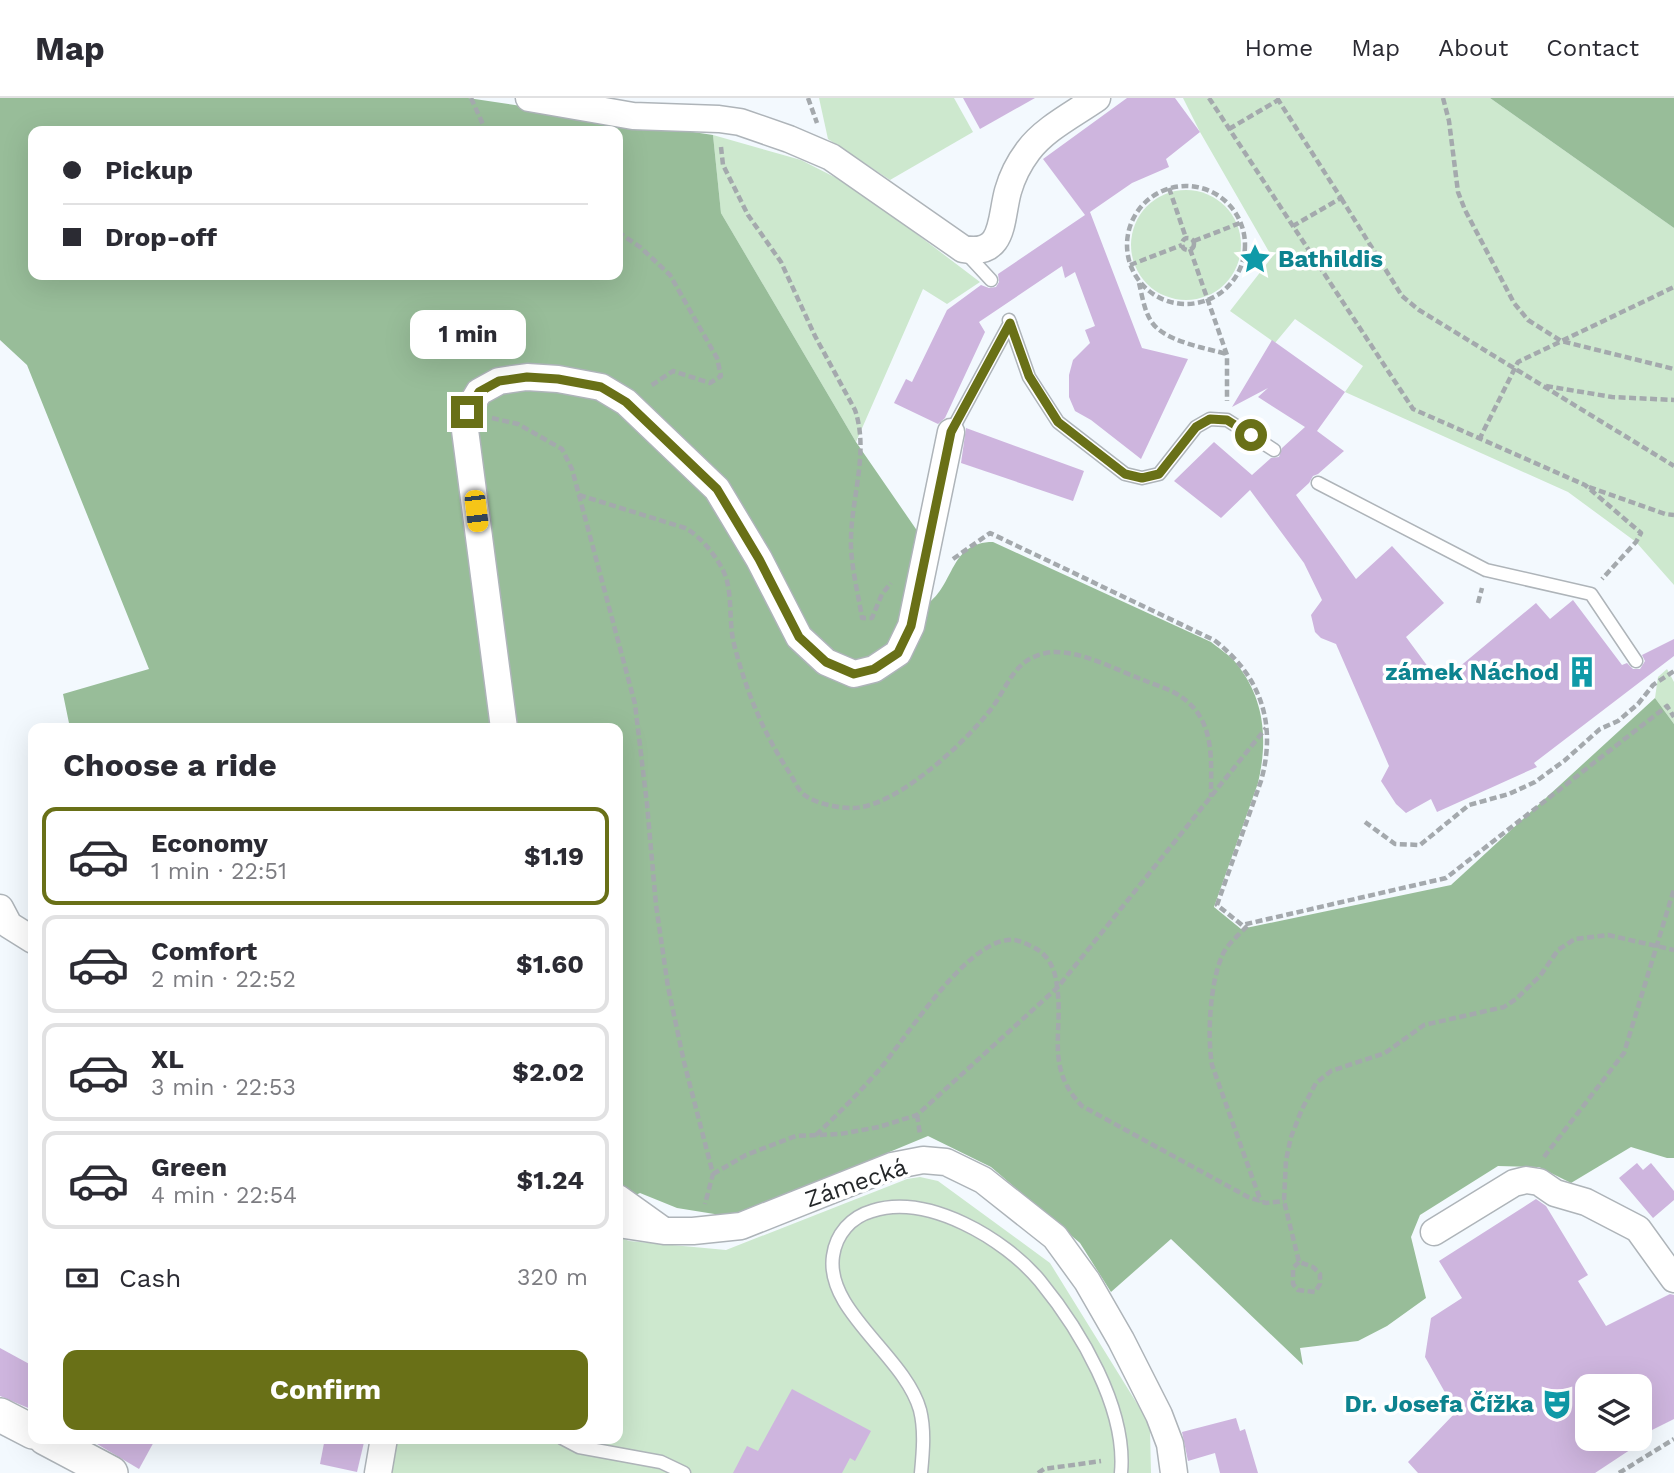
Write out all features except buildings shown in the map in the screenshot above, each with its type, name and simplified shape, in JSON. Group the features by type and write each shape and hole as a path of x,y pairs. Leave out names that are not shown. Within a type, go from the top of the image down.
{"street":[{"path":"529,98 633,116 740,122 831,157 963,249 978,252 989,247 996,238 1002,225 1008,191 1028,151 1040,138 1097,98"},
{"path":"503,723 465,430 467,412 479,392 499,381 527,377 558,379 601,387 626,402 717,489 759,559 799,637 826,662 854,674 874,669 898,653 911,626 951,432"},
{"path":"0,908 9,925 28,937"},
{"name":"Zámecká","path":"623,1225 664,1231 741,1226 892,1166 923,1160 946,1162 983,1180 1055,1237 1087,1281 1159,1415 1170,1444 1174,1473"},
{"path":"1434,1232 1514,1183 1526,1180 1539,1182 1555,1193 1586,1202 1638,1229 1674,1279"},
{"path":"623,1202 664,1231"},
{"path":"0,1415 28,1429"},
{"path":"57,1444 111,1473"},
{"path":"378,1473 383,1444"}],"lane":[{"path":"963,249 992,280"},
{"path":"951,432 1009,319 1029,376 1058,422 1125,474 1142,478 1159,474 1196,427 1210,419 1227,420 1274,450"},
{"path":"1318,483 1486,570 1591,593 1636,662"},
{"path":"920,1473 924,1447 919,1409 905,1379 843,1301 835,1284 832,1258 837,1239 851,1221 883,1207 931,1210 966,1224 1002,1248 1038,1279 1067,1318 1106,1389 1119,1437 1121,1473"},
{"path":"573,1444 661,1462 684,1473"}],"path":[{"path":"471,98 484,126"},
{"path":"1209,98 1413,409 1585,485 1674,515"},
{"path":"1230,129 1279,98 1402,296 1419,310 1674,466"},
{"path":"1443,98 1449,121 1458,192 1514,303 1528,320 1561,341 1674,369"},
{"path":"719,119 723,165 748,215 781,262 859,422 861,451 850,543 862,618 872,618 882,594 897,575"},
{"path":"1138,281 1149,292 1169,302 1193,304 1221,293 1232,282 1244,254 1244,238 1241,223 1232,208 1219,196 1186,186 1169,188 1154,195 1142,205 1133,218 1127,241 1129,265 1138,281 1149,319 1166,335 1227,355"},
{"path":"1129,265 1182,245 1186,238 1169,188"},
{"path":"1293,226 1341,198"},
{"path":"1186,238 1194,241 1241,223"},
{"path":"623,235 670,275 717,358 721,376 710,383 673,371 626,402"},
{"path":"1190,249 1194,246 1194,241"},
{"path":"1182,245 1185,249 1190,249"},
{"path":"1190,249 1227,355 1227,420"},
{"path":"1479,440 1518,362 1674,287"},
{"path":"1545,385 1612,397 1674,400"},
{"path":"467,412 518,424 539,434 562,449 572,469 635,704 656,905 668,988 713,1174 746,1155 796,1136 840,1134 879,1127 917,1115 1058,986 1267,726"},
{"path":"1585,485 1641,533 1604,577"},
{"path":"948,570 954,557 990,533 1214,640 1235,656 1253,682 1264,706 1267,726 1265,766 1261,781 1217,905 1242,925 1248,926 1446,878 1667,706 1674,717"},
{"path":"1364,822 1395,844 1420,845 1469,805 1485,802 1535,782 1564,761 1586,739 1618,721 1638,704 1653,685 1674,671"},
{"path":"1526,1180 1624,1053 1674,888"},
{"path":"1248,926 1222,954 1210,1010 1209,1045 1212,1065 1261,1202"},
{"path":"1299,1262 1284,1201 1286,1160 1302,1108 1316,1083 1331,1071 1385,1053 1424,1025 1504,1007 1540,976 1558,950 1575,939 1608,935 1674,950"},
{"path":"816,1135 860,1092 941,991 980,951 1008,940 1022,942 1038,950 1052,964 1058,986 1058,1065 1062,1080 1082,1106 1248,1198 1261,1202 1284,1201"},
{"path":"1299,1262 1313,1267 1320,1274 1320,1284 1315,1292 1298,1290 1293,1284 1293,1268 1299,1262"},
{"path":"1619,1473 1674,1439"},
{"path":"1038,1473 1044,1469 1122,1458"}],"green space":[{"path":"0,98 468,98 713,135 721,213 856,442 918,532 927,604 936,596 960,557 968,549 993,542 1211,642 1234,660 1246,677 1262,720 1261,767 1258,783 1214,907 1241,929 1451,885 1655,698 1674,724 1674,1158 1631,1147 1571,1183 1539,1167 1498,1166 1420,1215 1411,1237 1426,1298 1387,1326 1358,1341 1300,1348 1303,1365 1171,1239 1111,1292 1080,1243 991,1167 928,1136 733,1217 677,1208 640,1193 623,1201 623,723 69,723 63,694 149,669 27,365 0,340"},
{"path":"819,98 954,98 973,132 890,180 828,139"},
{"path":"1183,98 1490,98 1674,228 1674,585 1636,542 1568,492 1345,392 1363,366 1295,319 1275,343 1230,311 1272,257"},
{"path":"1490,98 1674,98 1674,228"},
{"path":"713,135 801,160 856,188 980,282 947,304 923,289 856,442 721,213"},
{"path":"1186,190 1207,194 1225,206 1237,224 1241,245 1237,266 1225,284 1207,296 1186,300 1165,296 1147,284 1135,266 1131,245 1135,224 1147,206 1165,194"},
{"path":"1667,669 1674,682 1674,724 1655,698 1658,677"},
{"path":"920,1177 938,1181 1050,1263 1146,1418 1150,1429 1151,1473 384,1473 388,1444 623,1444 623,1238 726,1250 907,1179"}],"place":[{"name":"Bathildis","path":"1255,259"},
{"name":"zámek Náchod","path":"1582,672"},
{"name":"Dr. Josefa Čížka","path":"1557,1404"}],"route":[{"path":"467,412 479,392 499,381 527,377 558,379 601,387 626,402 717,489 759,559 799,637 826,662 854,674 874,669 898,653 911,626 951,432 1010,323 1029,376 1058,422 1125,474 1142,478 1159,474 1196,427 1210,419 1227,420 1251,435"}]}
